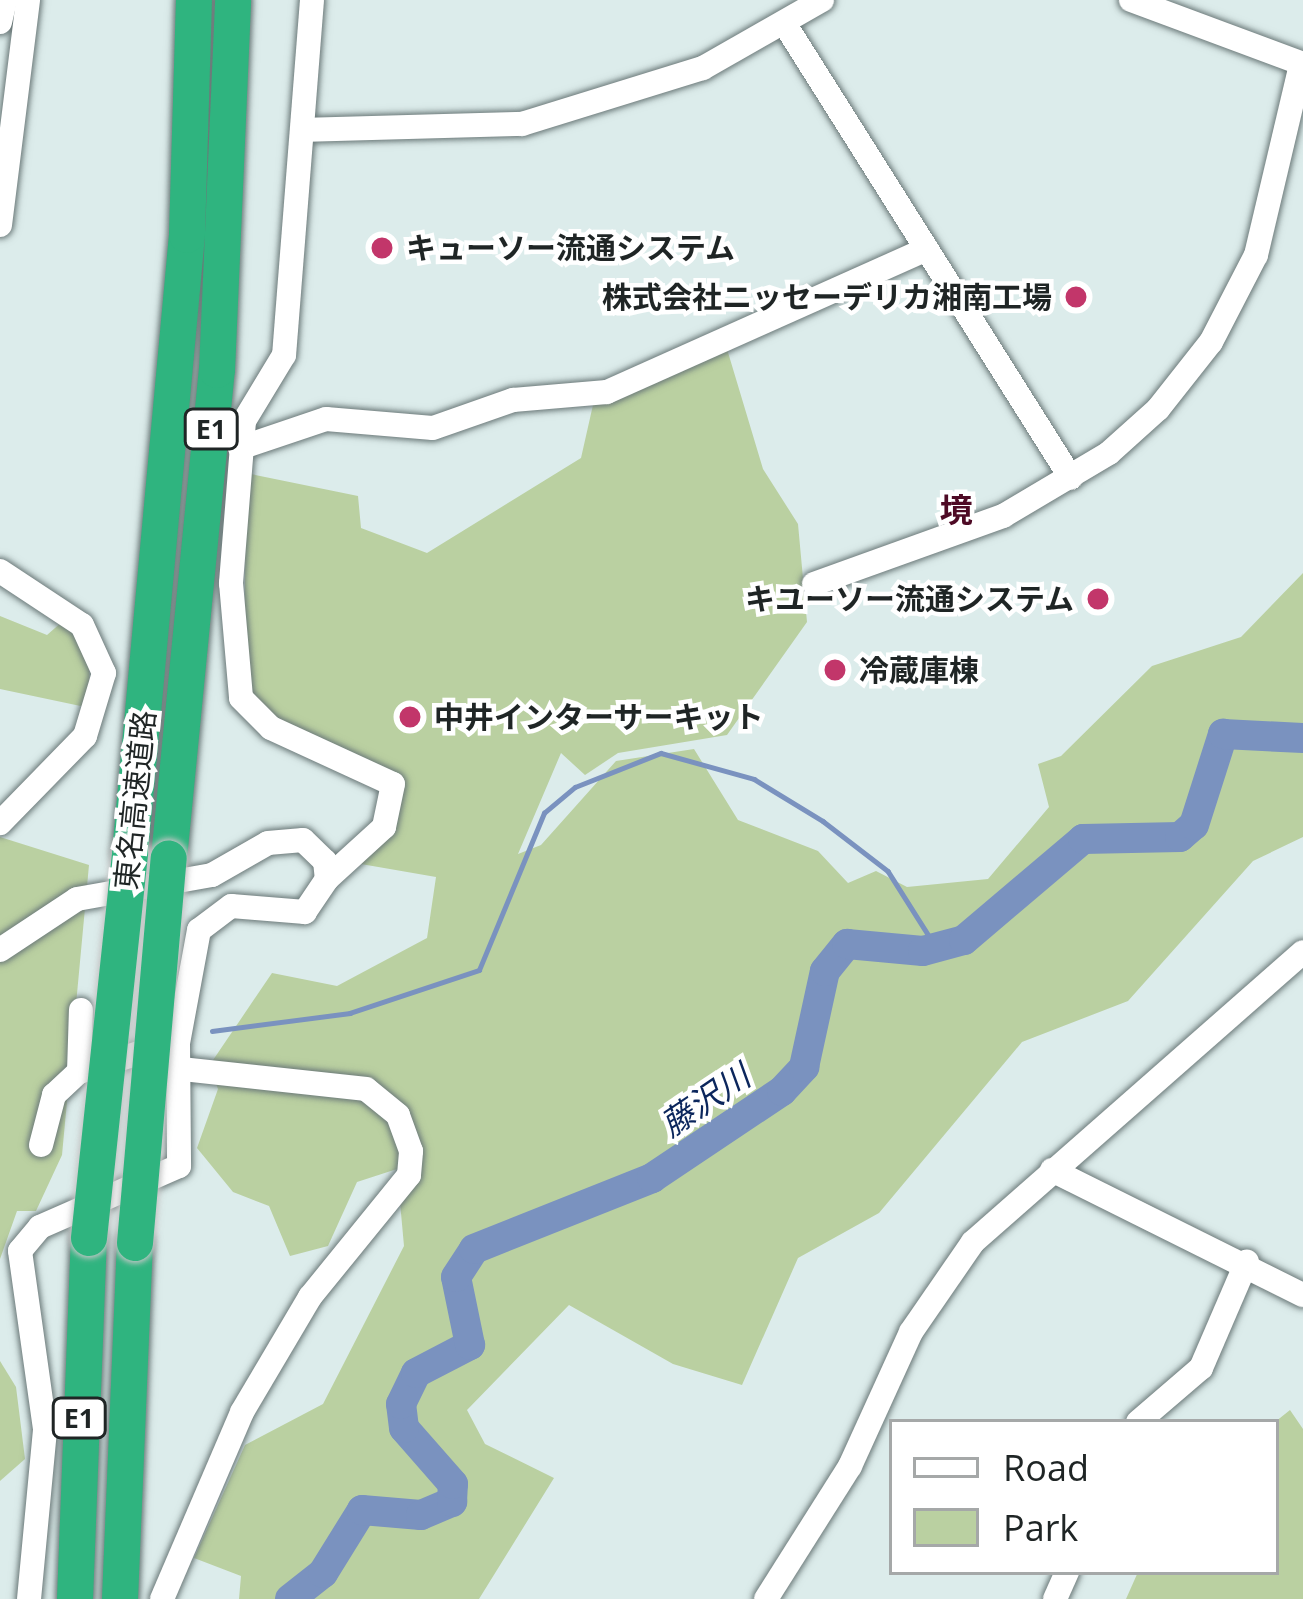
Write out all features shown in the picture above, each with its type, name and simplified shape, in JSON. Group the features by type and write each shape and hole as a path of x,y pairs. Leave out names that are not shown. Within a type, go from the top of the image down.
{"highway":[{"name":"東名高速道路","path":"75,1599 88,1238 130,854 187,235 194,0"},
{"name":"東名高速道路","path":"120,1599 135,1243 217,370 233,0"}],"street":[{"path":"0,22 5,0"},
{"path":"0,225 28,0"},
{"path":"29,1599 45,1430 20,1251 40,1227 179,1166 178,1043 208,917 231,906 305,912 327,879 384,827 393,784 271,728 241,698 231,583 240,448 284,356 312,0"},
{"path":"303,130 522,124 703,68 786,26 822,0"},
{"path":"814,584 1003,516 1071,478 1158,409 1233,302 1279,187 1302,64 1131,0"},
{"path":"786,26 1071,478"},
{"path":"240,448 326,419 433,428 513,400 607,392 927,249"},
{"path":"0,571 82,625 104,673 85,736 0,823"},
{"path":"0,950 77,899 212,875 289,838 315,849 327,879"},
{"path":"766,1599 850,1466 932,1295 1052,1170 1303,952"},
{"path":"79,1072 81,1010"},
{"path":"41,1145 54,1095 79,1072 178,1043"},
{"path":"162,1599 253,1392 310,1297 409,1175 411,1151 398,1115 366,1089 181,1070"},
{"path":"1052,1170 1246,1261 1303,1295"},
{"path":"1142,1419 1201,1368 1246,1261"}],"green space":[{"path":"727,349 763,469 798,524 807,622 727,735 618,753 585,775 561,753 518,854 541,845 616,761 694,749 738,820 818,851 848,883 876,871 907,887 988,879 1049,807 1038,764 1061,756 1152,666 1241,637 1303,573 1303,837 1253,861 1128,1001 1022,1042 879,1213 798,1258 742,1385 673,1364 569,1305 467,1410 485,1444 554,1478 479,1599 239,1599 241,1576 194,1558 245,1445 323,1404 404,1246 397,1169 357,1182 328,1246 290,1256 269,1206 233,1192 197,1148 218,1089 209,1066 272,973 337,986 427,938 436,877 361,864 395,778 289,728 244,690 246,473 358,496 361,528 427,553 581,458 595,396"},
{"path":"0,616 47,635 63,621 89,648 90,708 0,689"},
{"path":"0,837 89,865 62,1155 36,1211 17,1211 0,1259"},
{"path":"0,1361 16,1387 25,1459 0,1481"},
{"path":"1290,1410 1303,1429 1303,1599 1126,1599 1137,1575 1279,1575 1279,1419"}],"waterway":[{"name":"藤沢川","path":"290,1599 323,1573 362,1510 421,1515 452,1502 453,1484 404,1428 401,1404 416,1373 470,1345 456,1277 474,1249 652,1178 782,1091 804,1067 825,971 847,944 923,951 964,940 1083,839 1180,837 1194,825 1223,734 1303,738"},
{"path":"212,1031 350,1013 479,970 544,813 575,787 661,753 754,779 823,821 888,871 936,947"}],"place":[{"name":"キューソー流通システム","path":"382,248"},
{"name":"株式会社ニッセーデリカ湘南工場","path":"1076,297"},
{"name":"キユーソー流通システム","path":"1098,599"},
{"name":"冷蔵庫棟","path":"835,670"},
{"name":"中井インターサーキット","path":"410,717"}],"district":[{"name":"境","path":"956,510"}]}
